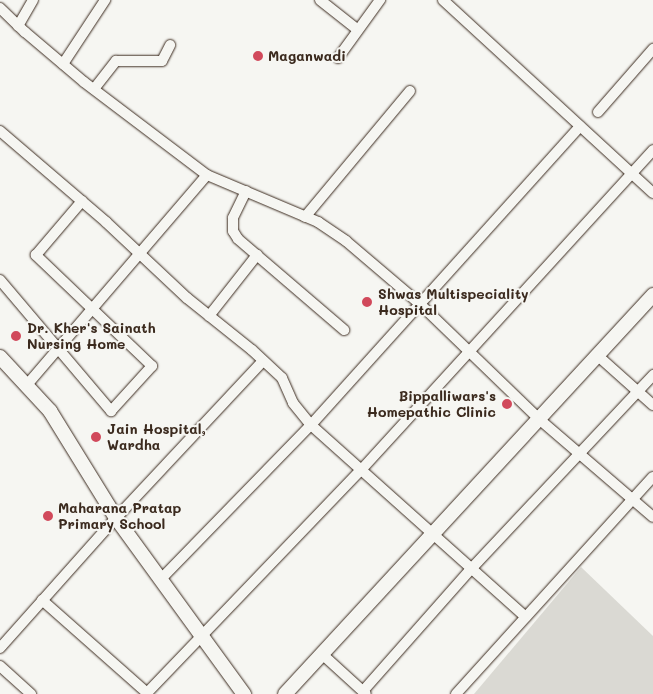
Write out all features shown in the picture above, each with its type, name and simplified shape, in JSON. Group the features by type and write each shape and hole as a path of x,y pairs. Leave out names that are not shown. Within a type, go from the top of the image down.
{"street":[{"path":"18,26 34,0"},
{"path":"63,64 105,0"},
{"path":"320,0 358,30"},
{"path":"338,58 380,0"},
{"path":"443,0 653,193"},
{"path":"0,8 18,26 94,89 208,175 318,222 346,241 420,304 538,419 653,517"},
{"path":"94,89 116,61 162,61 170,45"},
{"path":"598,112 653,49"},
{"path":"304,217 410,91"},
{"path":"160,579 311,425 580,126"},
{"path":"0,131 282,378 294,403 311,425 434,532 526,617"},
{"path":"42,600 146,694 362,469 653,150"},
{"path":"26,386 94,310 208,175"},
{"path":"246,191 233,218 233,231 257,255 344,330"},
{"path":"0,280 111,411 152,366 36,255 82,201"},
{"path":"209,316 257,255"},
{"path":"285,694 653,294"},
{"path":"597,356 653,405"},
{"path":"0,357 50,411 116,518 244,694"},
{"path":"0,648 116,518 263,361"},
{"path":"322,654 364,693 472,568 653,375"},
{"path":"456,694 653,477"},
{"path":"0,666 31,694"}],"shaded area":[{"path":"581,567 653,636 653,694 474,694"}],"place":[{"name":"Maganwadi","path":"258,56"},
{"name":"Shwas Multispeciality Hospital","path":"367,302"},
{"name":"Dr. Kher's Sainath Nursing Home","path":"16,336"},
{"name":"Bippalliwars's Homepathic Clinic","path":"507,404"},
{"name":"Jain Hospital, Wardha","path":"96,437"},
{"name":"Maharana Pratap Primary School","path":"48,516"}]}
